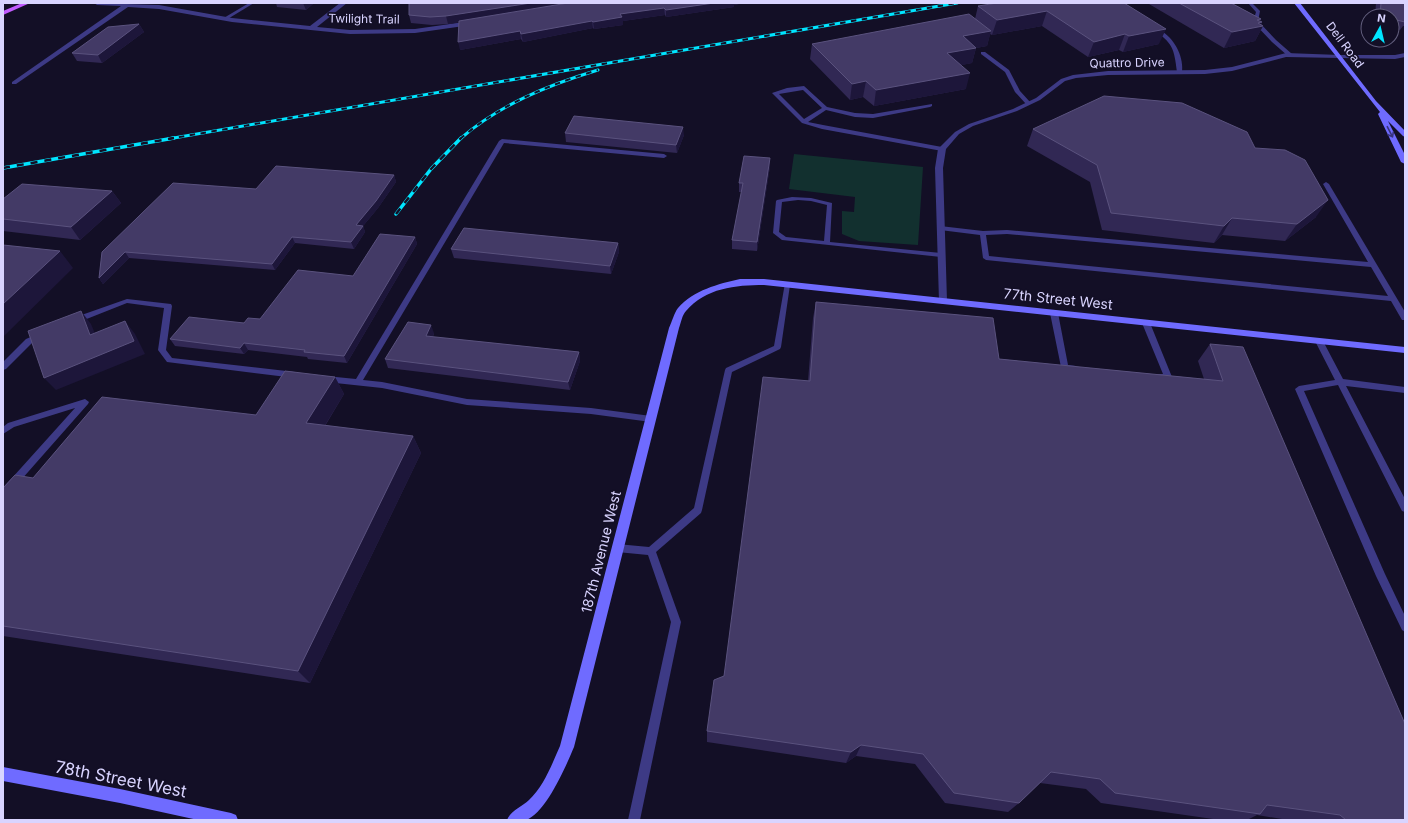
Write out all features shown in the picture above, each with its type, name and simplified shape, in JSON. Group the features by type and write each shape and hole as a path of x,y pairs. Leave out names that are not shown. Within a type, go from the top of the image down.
{"main road":[{"path":"3,13 26,3"}],"street":[{"name":"Twilight Trail","path":"97,3 159,7 224,19 350,32 415,30 479,22"},
{"path":"310,29 344,3"},
{"name":"Dell Road","path":"1297,3 1374,102 1405,135"},
{"path":"14,83 127,5"},
{"name":"Quattro Drive","path":"942,149 957,133 971,125 1015,110 1038,99 1063,80 1075,76 1108,73 1180,72 1232,69 1275,57 1290,55 1395,57 1405,55"},
{"name":"Dell Road","path":"1374,102 1405,162"},
{"path":"942,149 938,168 943,301"},
{"name":"77th Street West","path":"709,290 716,286 740,282 764,282 1405,350"},
{"name":"187th Avenue West","path":"514,820 535,804 554,777 566,747 674,328 681,310 697,296 709,290"},
{"name":"78th Street West","path":"3,774 120,796 231,820"}],"lane":[{"path":"224,19 252,3"},
{"path":"1250,3 1258,12 1256,21"},
{"path":"1249,17 1256,21 1274,42 1290,55"},
{"path":"1146,23 1173,41 1177,50 1180,72"},
{"path":"983,53 1007,71 1018,92 1028,103"},
{"path":"930,105 873,116 855,115 825,108 804,88 775,93 804,122 822,127 942,149"},
{"path":"804,122 825,108"},
{"path":"358,382 502,141 664,156"},
{"path":"1326,184 1405,318"},
{"path":"827,244 830,204 800,198 779,201 776,233 784,239 827,244 941,255"},
{"path":"940,228 983,233 1007,232 1373,265"},
{"path":"983,233 986,258 1393,299"},
{"path":"617,548 651,551 698,510 729,370 777,347 787,285"},
{"path":"72,322 127,301 168,306 162,350 170,360 303,376"},
{"path":"1054,313 1065,367 1081,368"},
{"path":"1146,322 1168,377 1152,376"},
{"path":"3,368 29,341 46,334"},
{"path":"1319,341 1405,508"},
{"path":"319,378 382,385 467,402 591,411 651,419"},
{"path":"1405,390 1340,382 1299,389 1405,627"},
{"path":"3,431 11,425 85,402 3,494"},
{"path":"634,820 676,622 651,551"}],"green space":[{"path":"794,154 923,167 918,245 859,241 842,234 842,211 854,212 855,197 789,189"}],"building":[{"path":"409,3 531,3 446,16 430,17 409,15"},
{"path":"568,3 714,3 666,10 664,8 620,14 622,17 521,34 520,31 458,42 459,21"},
{"path":"997,3 1124,3 1166,29 1129,36 1125,34 1094,42 1047,11 997,20 978,6"},
{"path":"1179,3 1231,3 1261,19 1257,20 1262,22 1258,23 1263,26 1232,32"},
{"path":"1381,3 1405,3 1405,22 1400,21 1400,8 1381,8"},
{"path":"969,14 991,31 963,36 976,48 947,53 970,73 876,90 866,81 852,84 812,44"},
{"path":"139,24 98,55 72,53 108,27"},
{"path":"1104,96 1182,103 1247,132 1255,148 1285,150 1305,160 1328,200 1297,224 1232,218 1224,226 1111,213 1097,165 1033,129"},
{"path":"574,116 683,127 676,145 565,133"},
{"path":"744,156 770,158 757,242 732,240 743,183 739,183"},
{"path":"276,166 394,175 376,201 356,225 363,226 351,242 292,237 272,264 125,252 99,278 102,252 173,183 256,189"},
{"path":"22,184 112,191 71,227 3,219 3,199"},
{"path":"464,228 618,243 610,266 451,249"},
{"path":"380,234 415,237 344,356 244,343 240,348 170,339 189,317 244,323 248,318 260,319 298,270 353,276"},
{"path":"3,245 60,251 3,304"},
{"path":"816,302 993,318 999,359 1223,381 1210,344 1243,347 1405,724 1405,820 1346,820 1340,815 1267,805 1260,814 1115,793 1100,779 1051,772 1019,803 954,793 923,754 861,745 851,752 707,731 714,680 724,676 763,377 810,381"},
{"path":"81,311 90,335 125,321 134,341 44,378 28,331"},
{"path":"408,322 431,325 426,336 579,352 568,382 385,359"},
{"path":"285,371 335,377 306,423 413,436 298,671 3,626 3,488 15,475 33,478 102,397 256,415"}],"railway":[{"path":"168,139 957,3"},
{"path":"460,139 491,116 525,97 561,82 598,70"},
{"path":"3,168 174,138"},
{"path":"396,214 431,169 460,139"}]}
